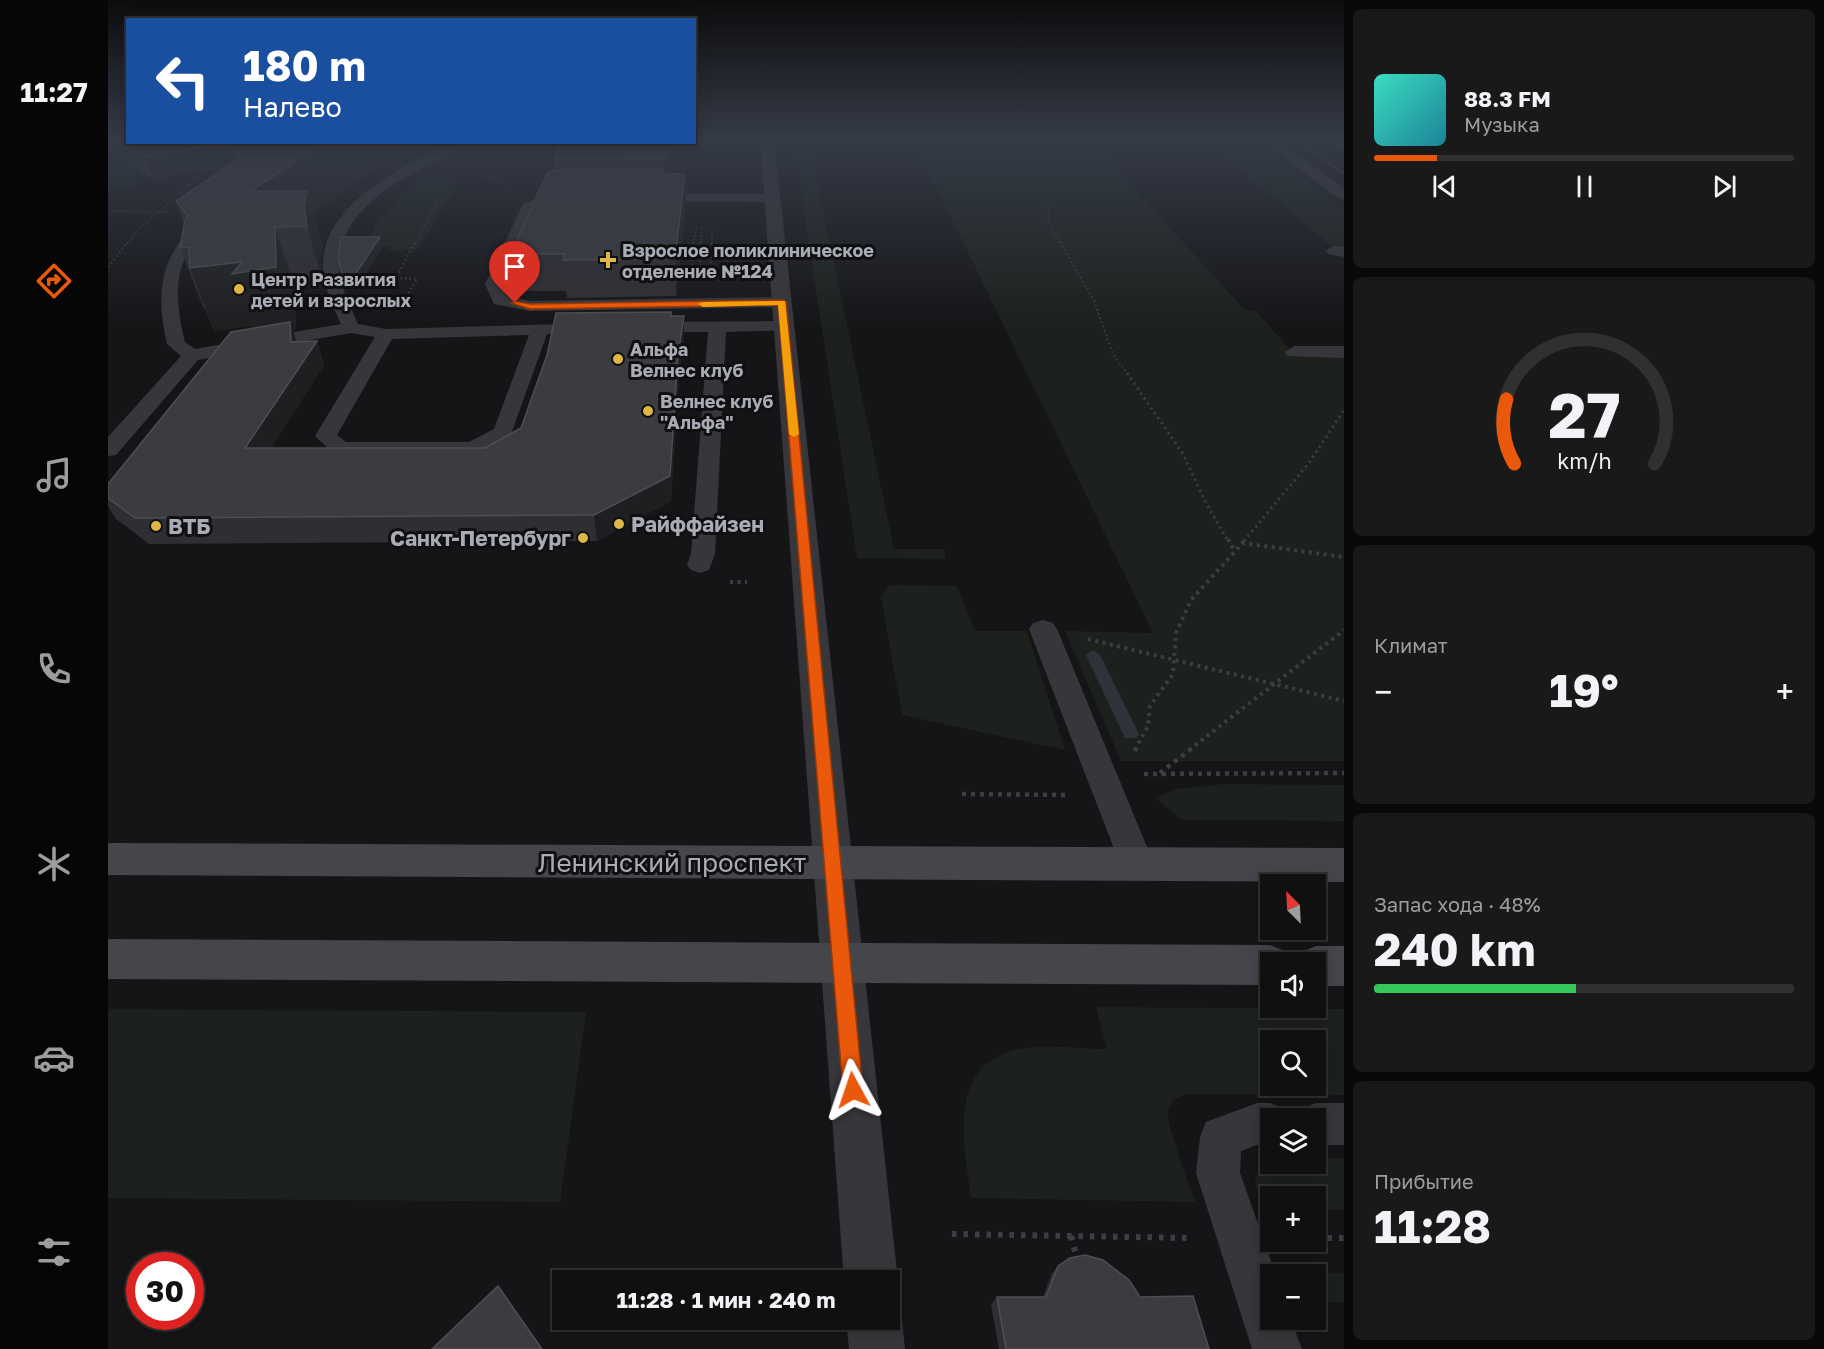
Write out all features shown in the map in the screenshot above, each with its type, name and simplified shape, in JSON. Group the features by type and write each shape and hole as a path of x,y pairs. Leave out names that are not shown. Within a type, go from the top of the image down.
{"main road":[{"name":"Ленинский проспект","path":"108,859 1344,865"},
{"path":"108,959 1260,965"},
{"path":"1326,966 1344,966"}],"street":[{"path":"772,202 870,1270"},
{"path":"875,1330 877,1349"}],"lane":[{"path":"351,328 335,289 331,251 348,218 363,202"},
{"path":"543,202 528,207 493,284 500,300 530,306 783,314"},
{"path":"192,355 176,344 170,319 168,286 171,272 181,251 215,212"},
{"path":"108,450 192,355 351,328 386,334 540,328 717,326 783,314"},
{"path":"700,564 703,554 717,326"},
{"path":"386,334 326,436 341,448 473,448 503,433 540,328"},
{"path":"1294,352 1344,352"},
{"path":"1043,629 1117,779 1137,864"},
{"path":"1260,1124 1221,1137 1218,1173 1277,1349"},
{"path":"1326,1124 1344,1124"}],"path":[{"path":"108,267 138,230 170,202"},
{"path":"406,259 438,202"},
{"path":"1045,202 1049,208 1048,222 1053,234 1094,301 1113,354 1183,454 1206,503 1234,550"},
{"path":"700,224 712,224 711,274"},
{"path":"695,228 692,268 700,268 703,228"},
{"path":"682,246 693,246"},
{"path":"1117,779 1148,726 1150,706 1173,674 1176,633 1191,600 1309,463 1344,410"},
{"path":"1242,543 1344,557"},
{"path":"1043,629 1277,683 1344,701"},
{"path":"1160,773 1344,630"},
{"path":"962,794 1070,795 1117,779 1160,773 1344,773"},
{"path":"952,1234 1240,1238"},
{"path":"1071,1236 1078,1263"},
{"path":"1326,1238 1344,1238"}],"shaded area":[{"path":"396,202 447,202 418,250 388,250 390,246 365,246 377,220"},
{"path":"803,202 821,202 894,549 944,549 946,559 857,558"},
{"path":"944,202 1146,202 1245,310 1256,311 1296,356 1344,357 1344,761 1121,761 1065,631 1153,633"},
{"path":"1279,202 1335,202 1344,209 1344,248 1332,247"},
{"path":"890,585 957,586 975,631 1027,631 1065,750 902,715 881,597"},
{"path":"1224,784 1344,785 1344,821 1183,820 1155,798 1176,789"},
{"path":"1096,1007 1260,1008 1260,1018 1326,1018 1326,1009 1344,1009 1344,1095 1326,1095 1326,1030 1260,1030 1260,1094 1185,1094 1177,1098 1169,1107 1168,1117 1174,1140 1195,1202 971,1198 964,1131 965,1108 970,1088 980,1071 996,1057 1020,1049 1052,1047 1107,1049"},
{"path":"108,1009 586,1012 560,1202 108,1198"},
{"path":"1326,1158 1344,1158 1344,1210 1326,1210 1326,1186 1260,1186 1260,1201 1255,1180 1260,1172 1260,1174 1326,1174"},
{"path":"1326,1273 1344,1273 1344,1302 1326,1302"}],"building":[{"path":"177,202 305,202 307,226 275,227 276,267 232,274 242,262 190,268 189,247 180,248 185,220 188,216"},
{"path":"534,202 682,202 675,259 563,260 564,254 518,254 523,242 516,242"},
{"path":"341,237 380,237 355,275 342,275 338,257"},
{"path":"671,312 671,316 684,316 678,355 670,476 594,515 135,518 108,498 108,484 231,332 290,322 291,342 317,341 245,448 485,448 521,428 547,355 556,313"},
{"path":"1085,1255 1103,1260 1129,1280 1140,1297 1193,1296 1209,1349 1006,1349 997,1297 1046,1297 1058,1266 1070,1258"},
{"path":"498,1286 542,1349 432,1349"}],"waterway":[{"path":"1093,655 1131,734"}],"slow traffic":[{"path":"703,304 782,302 794,434"}],"place":[{"name":"Взрослое поликлиническое отделение №124","path":"608,260"},
{"name":"Центр Развития детей и взрослых","path":"239,289"},
{"name":"Альфа Велнес клуб","path":"618,359"},
{"name":"Велнес клуб \"Альфа\"","path":"648,411"},
{"name":"Райффайзен","path":"619,524"},
{"name":"ВТБ","path":"156,526"},
{"name":"Санкт-Петербург","path":"583,538"}],"route":[{"path":"515,303 530,306 782,302 853,1090"}]}
